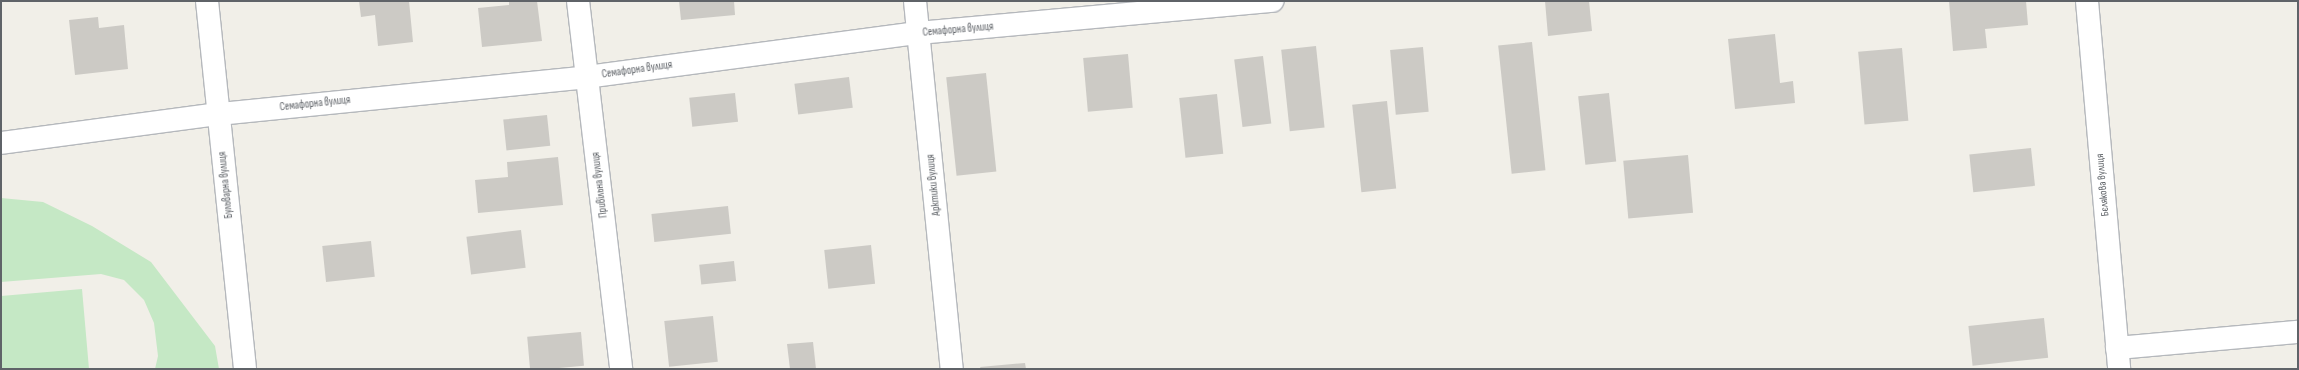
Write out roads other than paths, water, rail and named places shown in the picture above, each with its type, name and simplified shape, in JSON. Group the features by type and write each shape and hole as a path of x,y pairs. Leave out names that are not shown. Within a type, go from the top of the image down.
{"street":[{"name":"Бульварна вулиця","path":"207,1 245,369"},
{"name":"Привільна вулиця","path":"578,1 621,369"},
{"name":"Арктики вулиця","path":"915,1 952,369"},
{"name":"Семафорна вулиця","path":"1,143 219,114 587,77 918,33 1273,1"},
{"name":"Бєлякова вулиця","path":"2087,1 2119,369"},
{"path":"2117,348 2298,332"}]}
